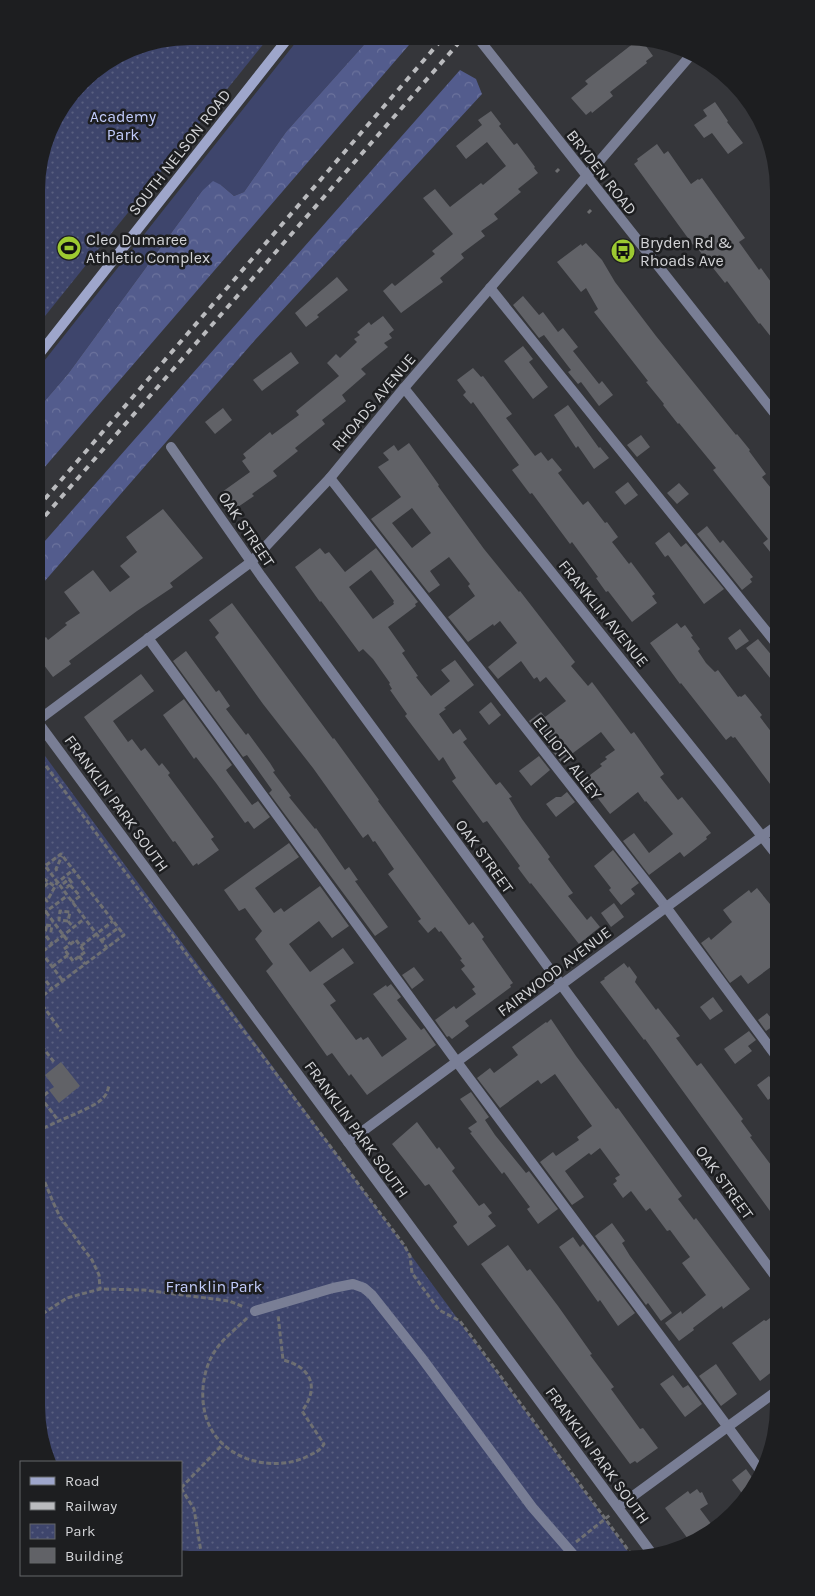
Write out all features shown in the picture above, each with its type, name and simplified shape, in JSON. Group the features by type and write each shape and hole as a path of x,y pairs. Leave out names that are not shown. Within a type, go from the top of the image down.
{"main road":[{"name":"SOUTH NELSON ROAD","path":"45,347 283,45"}],"street":[{"name":"BRYDEN ROAD","path":"483,45 770,407"},
{"name":"RHOADS AVENUE","path":"45,715 251,562 330,478 404,388 687,59"},
{"path":"490,288 770,636"},
{"name":"FRANKLIN AVENUE","path":"404,388 770,848"},
{"name":"OAK STREET","path":"171,447 251,562 770,1269"},
{"name":"ELLIOTT ALLEY","path":"330,478 666,907 770,1049"},
{"path":"148,638 457,1062 757,1466"},
{"name":"FRANKLIN PARK SOUTH","path":"45,732 649,1549"},
{"name":"FAIRWOOD AVENUE","path":"348,1142 770,831"},
{"path":"254,1311 333,1288 353,1284 364,1288 372,1295 422,1357 532,1507 570,1551"},
{"path":"618,1507 770,1396"}],"path":[{"path":"45,765 404,1245 410,1256 412,1273 439,1310 460,1321 629,1551"},
{"path":"62,856 61,854 45,866 107,948"},
{"path":"45,994 124,936 62,856"},
{"path":"58,871 56,869 62,856"},
{"path":"73,870 54,886 54,891 47,901 60,911 70,912 76,908"},
{"path":"72,902 80,896 70,883 77,875"},
{"path":"45,880 54,886"},
{"path":"45,886 48,883"},
{"path":"67,896 46,912 53,924 70,944"},
{"path":"59,920 60,911"},
{"path":"68,921 70,912"},
{"path":"45,949 84,919"},
{"path":"52,944 45,931 51,931 53,924 59,920 68,921 73,927"},
{"path":"80,946 113,921"},
{"path":"101,941 118,928"},
{"path":"76,940 80,946 85,952 73,961 64,949 76,940"},
{"path":"52,968 68,955"},
{"path":"79,956 85,964"},
{"path":"45,958 63,981"},
{"path":"45,980 52,989"},
{"path":"45,1009 62,1031"},
{"path":"45,1050 54,1062"},
{"path":"45,1127 89,1108 104,1098 109,1086"},
{"path":"45,1095 48,1092"},
{"path":"45,1102 58,1120"},
{"path":"45,1182 60,1217 92,1260 99,1275 100,1289"},
{"path":"45,1312 67,1298 100,1289 144,1290 229,1301 254,1311 214,1352 206,1369 203,1386 204,1406 210,1427 223,1444 250,1460 267,1464 285,1464 300,1460 321,1450 324,1444 302,1411 308,1403 311,1393 310,1381 304,1371 295,1363 282,1360 277,1304"},
{"path":"182,1487 223,1444"},
{"path":"182,1490 194,1509 201,1551"},
{"path":"568,1548 618,1507"}],"green space":[{"name":"Academy Park","path":"181,45 263,45 45,316 45,181 48,162 56,135 64,117 81,94 109,69 143,53"},
{"path":"294,45 364,45 286,132 244,192 234,196 221,185 202,191 68,374 45,401 45,360"},
{"path":"364,45 409,45 45,467 45,401 68,374 202,191 213,181 234,196 244,192 286,132"},
{"path":"460,70 476,79 482,94 255,340 45,581 45,541"},
{"name":"Franklin Park","path":"45,756 628,1551 182,1551 182,1461 56,1461 48,1434 45,1415"}],"building":[{"path":"631,45 646,47 653,56 646,61 647,63 610,92 613,96 592,113 591,111 586,115 571,98 588,84 585,81"},
{"path":"715,102 743,143 728,154 712,133 704,138 694,125 707,116 703,110"},
{"path":"491,111 501,124 499,126 514,145 517,143 538,173 518,189 521,192 494,214 498,219 481,231 485,236 461,254 464,258 440,278 443,282 401,313 383,291 392,283 395,286 435,254 432,251 453,234 423,198 435,189 450,207 481,183 483,185 506,166 487,142 466,159 456,146 482,125 478,120"},
{"path":"657,144 664,154 668,151 691,184 702,178 745,238 739,242 759,270 761,268 770,280 770,336 727,281 725,283 693,245 634,164 638,161 637,159"},
{"path":"586,243 602,260 615,282 656,336 750,450 766,474 762,477 770,487 770,552 763,543 768,539 713,470 716,468 663,405 646,382 648,381 594,312 598,309 586,288 581,292 557,262 581,244 582,246"},
{"path":"337,277 348,290 317,315 319,317 306,327 295,313"},
{"path":"523,296 539,315 543,312 558,332 563,328 578,347 573,351 599,384 602,381 613,395 599,406 581,382 578,384 568,372 571,370 544,335 539,338 513,305"},
{"path":"383,316 394,330 389,334 392,338 384,343 388,347 361,369 366,374 342,395 346,401 322,420 325,424 295,448 298,451 273,471 277,476 252,494 254,496 235,509 222,492 250,472 242,461 246,458 243,454 270,432 272,435 299,415 296,411 339,376 327,363 336,354 340,358 357,342 354,339 360,335 357,332 369,322 371,325"},
{"path":"523,346 533,359 529,362 548,387 533,399 504,361"},
{"path":"291,352 299,363 262,391 253,380"},
{"path":"473,368 481,377 483,376 512,414 506,418 535,456 541,452 548,461 552,458 562,470 558,473 583,505 588,501 605,523 607,522 618,537 612,542 629,564 631,562 655,594 652,596 657,603 632,622 608,591 606,592 596,578 598,577 572,542 570,544 532,493 530,494 512,470 519,465 473,402 471,404 463,395 466,392 457,380"},
{"path":"568,405 599,448 609,458 594,469 578,446 576,448 554,415"},
{"path":"223,408 232,420 215,434 205,422"},
{"path":"641,435 650,447 637,457 627,445"},
{"path":"409,443 484,549 520,591 575,662 571,666 588,686 592,682 631,734 634,732 664,774 660,777 678,800 682,797 711,833 706,837 707,839 684,857 680,852 649,875 623,841 634,833 649,853 673,834 638,792 610,814 593,792 588,796 578,784 602,766 600,764 607,759 605,757 615,750 601,732 561,762 529,721 541,712 545,717 566,701 546,677 540,682 537,677 534,679 521,661 498,679 488,667 517,643 500,621 468,642 448,617 475,596 468,586 470,584 449,557 430,571 440,585 429,593 371,519 401,497 378,467 389,460 383,453 394,445 398,451","holes":["412,508 431,533 412,548 392,523"]},
{"path":"628,482 638,495 625,505 615,492"},
{"path":"679,483 689,494 677,504 667,493"},
{"path":"163,509 203,558 170,583 173,587 69,661 71,664 53,677 45,666 45,638 48,640 67,625 65,623 80,613 64,592 93,570 110,592 130,577 120,566 137,552 126,537"},
{"path":"707,526 720,543 723,540 753,577 750,579 752,582 742,590 697,534"},
{"path":"669,532 681,547 686,543 724,589 704,604 668,555 665,557 655,543"},
{"path":"320,548 325,554 329,552 345,572 376,548 418,602 415,604 416,606 388,627 405,651 402,653 418,676 416,677 431,696 450,681 441,670 455,660 474,685 439,714 453,734 460,729 467,739 463,742 496,785 500,782 512,797 509,798 522,819 573,893 568,896 587,920 591,916 600,927 579,944 518,868 520,866 487,821 483,823 452,781 456,778 443,757 439,761 405,716 407,714 390,690 392,689 390,683 373,659 363,649 359,652 295,567","holes":["371,570 394,601 394,604 373,619 349,587"]},
{"path":"232,603 334,738 469,925 473,922 484,937 482,939 513,983 510,985 511,987 465,1021 469,1026 452,1039 449,1036 447,1037 435,1020 454,1006 456,1009 476,994 472,989 475,987 461,969 465,966 460,960 462,959 441,931 439,932 435,927 428,933 418,921 421,919 388,874 394,869 375,841 373,842 368,834 363,838 215,637 219,633 209,620"},
{"path":"677,623 681,628 685,625 693,636 691,637 700,649 698,651 706,663 715,672 718,670 738,697 745,694 762,715 760,717 770,730 770,784 735,737 731,736 726,740 680,684 650,643"},
{"path":"740,629 749,641 736,650 728,638"},
{"path":"758,639 770,653 770,678 746,648"},
{"path":"186,651 216,692 219,690 230,706 226,709 246,735 248,733 270,763 275,771 273,772 291,796 289,797 316,828 345,870 349,867 358,880 355,881 388,927 375,936 269,793 272,790 247,755 243,757 173,661"},
{"path":"141,674 154,691 113,721 128,742 132,739 141,751 145,748 159,766 162,763 170,773 168,775 214,837 211,839 219,850 198,865 197,863 193,866 175,841 173,842 84,717"},
{"path":"184,699 232,765 226,770 228,773 252,805 258,801 270,817 254,829 248,821 245,823 196,757 194,759 163,715"},
{"path":"491,702 501,715 489,725 479,712"},
{"path":"539,756 550,770 531,786 519,771"},
{"path":"567,792 575,802 556,817 546,804"},
{"path":"289,843 299,857 255,888 274,913 281,908 284,912 320,886 349,926 332,938 319,921 289,944 310,972 343,948 354,963 323,984 336,1001 330,1005 356,1040 361,1037 363,1040 368,1037 382,1057 407,1039 373,994 386,985 387,987 391,984 401,997 397,1000 421,1030 424,1028 436,1045 367,1095 351,1074 349,1076 332,1053 327,1056 266,971 273,964 255,939 262,931 245,908 239,911 224,890"},
{"path":"613,850 639,883 631,889 635,894 621,905 594,866"},
{"path":"757,888 770,904 770,968 748,984 741,975 730,983 701,943 709,937 711,940 732,922 723,910 749,890 751,893"},
{"path":"614,903 624,917 611,927 601,913"},
{"path":"624,963 628,968 629,966 637,977 635,982 656,1010 658,1008 680,1036 676,1038 697,1066 701,1063 743,1119 741,1121 752,1136 750,1137 770,1164 770,1211 645,1039 600,982"},
{"path":"414,967 424,980 412,989 402,975"},
{"path":"713,997 723,1011 710,1020 700,1007"},
{"path":"767,1013 770,1017 770,1028 766,1031 758,1020"},
{"path":"551,1019 576,1056 616,1109 618,1108 682,1196 678,1199 694,1220 696,1218 750,1289 723,1309 722,1306 679,1341 665,1323 681,1311 682,1314 706,1295 682,1263 690,1257 670,1230 667,1231 650,1208 646,1211 631,1191 623,1198 613,1184 617,1181 615,1178 620,1175 600,1148 591,1155 589,1153 565,1171 584,1197 572,1205 540,1162 553,1152 556,1156 579,1140 577,1137 592,1126 555,1074 541,1084 538,1080 500,1108 477,1078 490,1068 494,1073 518,1055 512,1047"},
{"path":"749,1031 756,1040 748,1046 752,1051 735,1064 724,1049"},
{"path":"61,1062 80,1086 59,1103 49,1090 54,1087 45,1075"},
{"path":"769,1076 770,1098 768,1100 757,1085"},
{"path":"471,1092 489,1117 485,1120 495,1135 526,1173 529,1171 558,1209 538,1224 527,1209 530,1207 504,1172 502,1174 470,1133 472,1132 468,1128 477,1122 460,1099"},
{"path":"417,1122 437,1149 439,1147 455,1168 452,1171 479,1206 484,1203 492,1213 488,1216 496,1226 468,1246 453,1226 457,1222 429,1184 425,1186 392,1144"},
{"path":"612,1223 625,1241 622,1243 630,1256 672,1313 661,1321 648,1303 646,1305 595,1236"},
{"path":"573,1237 580,1247 583,1244 635,1313 618,1326 600,1300 598,1302 559,1247"},
{"path":"508,1245 527,1271 530,1269 558,1306 592,1354 590,1355 614,1387 611,1389 640,1429 643,1428 658,1448 637,1463 635,1461 630,1464 481,1264"},
{"path":"770,1318 770,1373 760,1381 732,1343 764,1320 766,1321"},
{"path":"716,1364 737,1394 721,1406 699,1376"},
{"path":"673,1375 683,1388 688,1385 702,1404 685,1417 660,1384"},
{"path":"746,1469 752,1477 741,1492 732,1480"},
{"path":"697,1489 700,1493 702,1492 708,1504 700,1509 711,1523 687,1537 665,1508 688,1491 690,1494"}],"railway":[{"path":"45,499 437,45"},
{"path":"45,516 457,45"}],"place":[{"name":"Cleo Dumaree Athletic Complex","path":"69,248"},
{"name":"Bryden Rd & Rhoads Ave","path":"623,251"}]}
